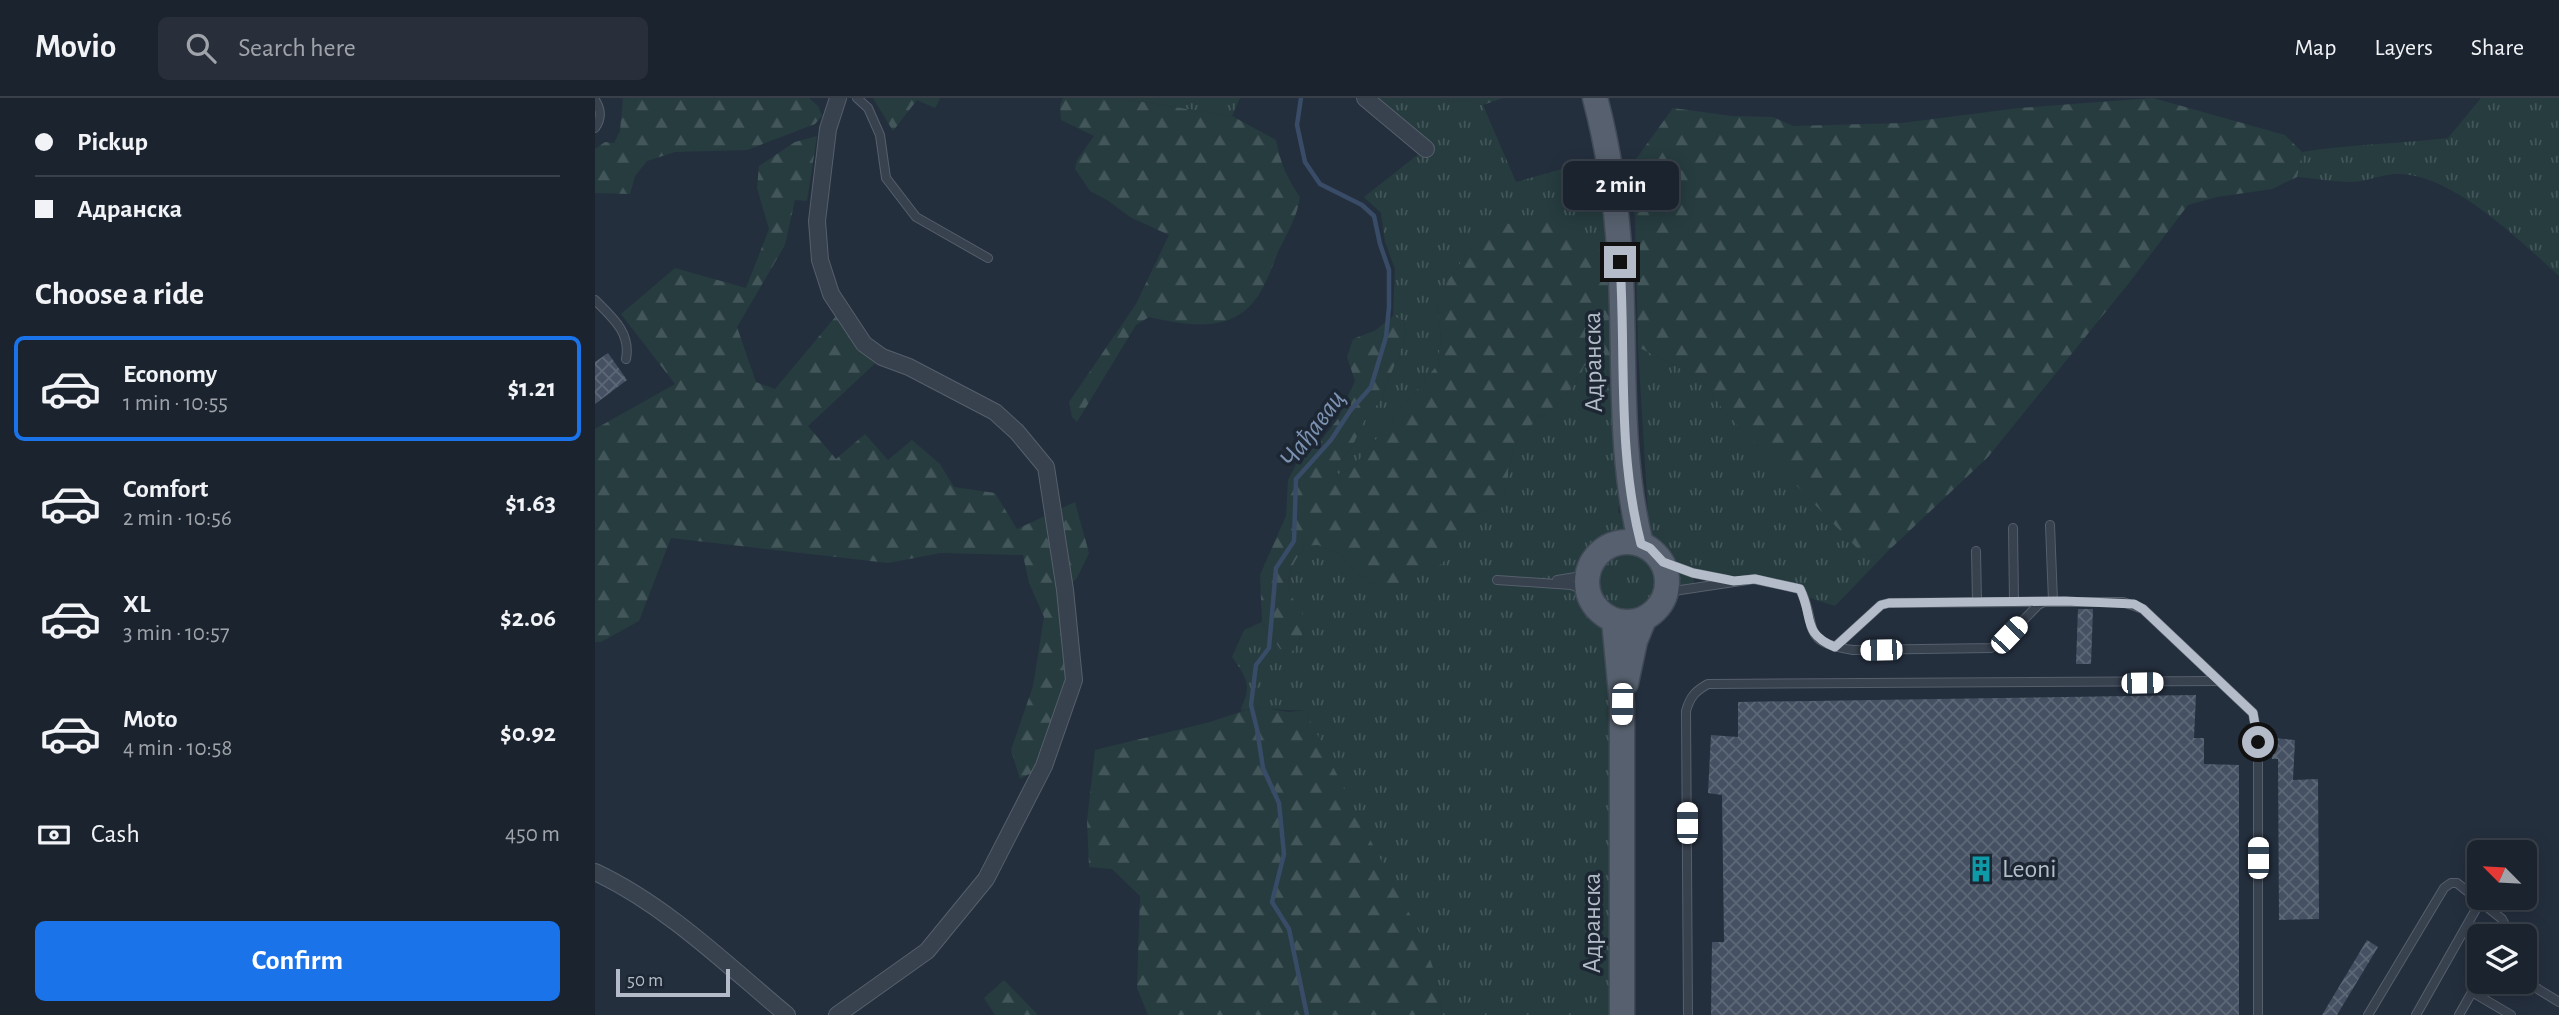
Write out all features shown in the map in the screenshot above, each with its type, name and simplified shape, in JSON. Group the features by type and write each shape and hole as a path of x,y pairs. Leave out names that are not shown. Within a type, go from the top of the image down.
{"main road":[{"name":"Адранска","path":"1595,98 1608,156 1618,228 1627,458 1641,544"},
{"name":"Адранска","path":"1608,546 1616,522 1627,458"},
{"path":"1621,542 1641,544 1650,548 1663,562 1668,579 1667,592 1661,605 1644,619 1627,623 1614,621 1596,608 1590,598 1587,579 1589,568 1608,546 1621,542"},
{"name":"Адранска","path":"1622,704 1633,651 1644,619"},
{"name":"Адранска","path":"1614,621 1622,704 1622,1015"}],"street":[{"path":"837,1015 927,951 986,879 1044,766 1075,680 1065,590 1046,467 1017,432 995,412 909,367 882,357 864,344 831,294 820,260 817,221 828,129 838,98"},
{"path":"1365,98 1426,149"},
{"path":"595,872 622,885 682,926 787,1015"}],"lane":[{"path":"857,98 868,108 880,135 886,178 916,217 988,258"},
{"path":"595,100 600,122 595,128"},
{"path":"595,300 621,326 628,347 626,359"},
{"path":"2049,602 2050,525"},
{"path":"2013,528 2014,602"},
{"path":"1976,551 1977,603"},
{"path":"1663,562 1693,573 1734,581"},
{"path":"1525,581 1571,579 1582,576 1589,568"},
{"path":"1667,592 1755,579 1800,589 1812,632 1817,639 1835,647 1853,650 1991,648 2009,635 2038,605 2049,602"},
{"path":"1497,580 1571,585 1582,589 1590,598"},
{"path":"1835,647 1881,605 1889,603 2134,604 2143,609 2253,713 2257,725 2258,1015"},
{"path":"1688,1015 1686,712 1690,698 1699,689 1708,684 2219,681"},
{"path":"2368,1015 2444,888 2451,883 2457,883 2467,891"},
{"path":"2416,1015 2475,910"},
{"path":"2490,910 2504,924"},
{"path":"2537,989 2559,1002"},
{"path":"2459,1015 2471,994"},
{"path":"2475,994 2511,1015"}],"green space":[{"path":"623,98 809,98 818,106 822,116 815,124 747,150 675,152 647,161 635,176 630,194 595,193 595,149 605,142 614,143 620,131"},
{"path":"873,98 940,99 935,108 917,100 893,131"},
{"path":"1063,98 1117,98 1232,116 1276,140 1285,170 1300,197 1294,219 1268,277 1251,305 1239,315 1211,324 1180,323 1149,317 1136,325 1077,422 1072,417 1069,402 1136,304 1169,235 1130,217 1090,191 1075,169 1077,160 1094,136 1061,120 1060,105"},
{"path":"1117,98 1240,98 1232,116"},
{"path":"1365,98 1432,98 1436,101 1462,100 1483,105 1516,182 1608,156 1609,262 1487,227 1449,279 1437,303 1441,338 1438,364 1351,470 1335,475 1337,464 1352,447 1366,417 1380,401 1406,337 1404,321 1393,316 1395,269 1385,242 1381,213 1364,197 1425,149"},
{"path":"1432,98 1503,98 1483,105 1461,100 1436,101"},
{"path":"2153,98 2285,135 2302,152 2297,177 2272,189 2217,197 2188,205 2129,283 1988,457 1887,552 1868,556 1856,547 1725,412 1701,379 1638,347 1635,219 1628,170 1673,108 1732,116 1773,117 1793,126 1902,123 2019,108"},
{"path":"2481,98 2559,98 2559,276 2505,228 2463,197 2441,185 2419,177 2398,174 2351,182 2297,177 2302,152 2448,138"},
{"path":"817,136 807,201 795,200 785,245 737,327 756,382 775,389 841,310 882,357 808,426 836,459 865,434 888,460 912,440 940,464 954,487 995,493 1017,529 1075,502 1089,553 1077,578 1065,590 1074,680 1044,766 1020,779 1011,750 1033,686 1044,617 1029,583 1023,555 941,553 888,563 671,538 639,621 601,642 595,642 595,429 675,384 621,314 675,268 746,288 769,229 757,188 759,166 795,142"},
{"path":"1552,217 1596,246 1609,262 1622,361 1584,366 1579,379 1555,407 1538,417 1517,441 1508,470 1508,488 1498,514 1487,510 1461,519 1456,546 1433,570 1412,580 1379,588 1351,568 1342,555 1318,545 1304,546 1288,579 1290,594 1302,611 1302,636 1292,651 1280,649 1262,622 1260,575 1286,516 1288,480 1299,459 1320,442 1337,420 1355,381 1347,357 1353,339 1376,330 1393,316 1404,321 1406,337 1380,401 1366,417 1352,447 1337,464 1336,475 1351,470 1438,364 1441,338 1437,303 1449,279 1487,227"},
{"path":"1638,347 1701,379 1725,412 1868,556 1887,552 1835,606 1751,579 1724,579 1693,574 1695,587 1667,592 1665,568 1650,548"},
{"path":"1622,361 1627,458 1618,513 1634,513 1634,542 1613,546 1598,555 1589,569 1587,585 1591,600 1602,613 1618,620 1640,621 1627,674 1622,1015 1442,1015 1437,980 1305,710 1241,711 1247,684 1232,657 1244,630 1262,622 1280,649 1292,651 1302,636 1302,612 1290,594 1288,579 1304,546 1318,545 1342,555 1351,568 1379,588 1457,545 1461,519 1487,510 1498,513 1508,488 1508,470 1517,441 1538,417 1555,407 1579,379 1584,366"},
{"path":"1627,549 1640,552 1650,559 1657,569 1660,582 1657,595 1650,605 1640,612 1627,615 1614,612 1604,605 1597,595 1594,582 1597,569 1604,559 1614,552"},
{"path":"1263,708 1289,712 1305,710 1424,941 1437,980 1442,1015 1148,1015 1137,988 1140,896 1112,869 1089,867 1087,821 1095,750 1210,722 1246,710"},
{"path":"1004,980 1038,1015 995,1015 984,998"}],"building":[{"path":"608,353 627,380 595,404 595,362"},
{"path":"2078,609 2093,609 2091,664 2076,664"},
{"name":"Leoni","path":"2196,695 2194,738 2204,738 2204,764 2239,765 2239,1015 1711,1015 1712,942 1724,942 1722,795 1708,793 1711,735 1738,737 1738,702"},
{"path":"2273,738 2295,740 2293,780 2318,779 2319,919 2279,920 2278,759 2272,759"},
{"path":"2367,940 2378,947 2337,1015 2322,1015"}],"waterway":[{"name":"Чађавац","path":"1301,98 1297,125 1305,162 1320,184 1362,205 1374,216 1389,270 1386,337 1371,387 1350,411 1331,440 1296,479 1294,541 1276,568 1269,648 1256,665 1251,705 1263,768 1279,803 1284,854 1272,902 1289,929 1307,1015"}],"place":[{"name":"Leoni","path":"1981,869"}],"route":[{"path":"1620,262 1622,382 1627,458 1636,527 1641,544 1650,548 1663,562 1693,573 1734,581 1755,579 1800,589 1812,632 1817,639 1835,647 1881,605 1889,603 2065,601 2134,604 2143,609 2253,713 2258,742"}]}
